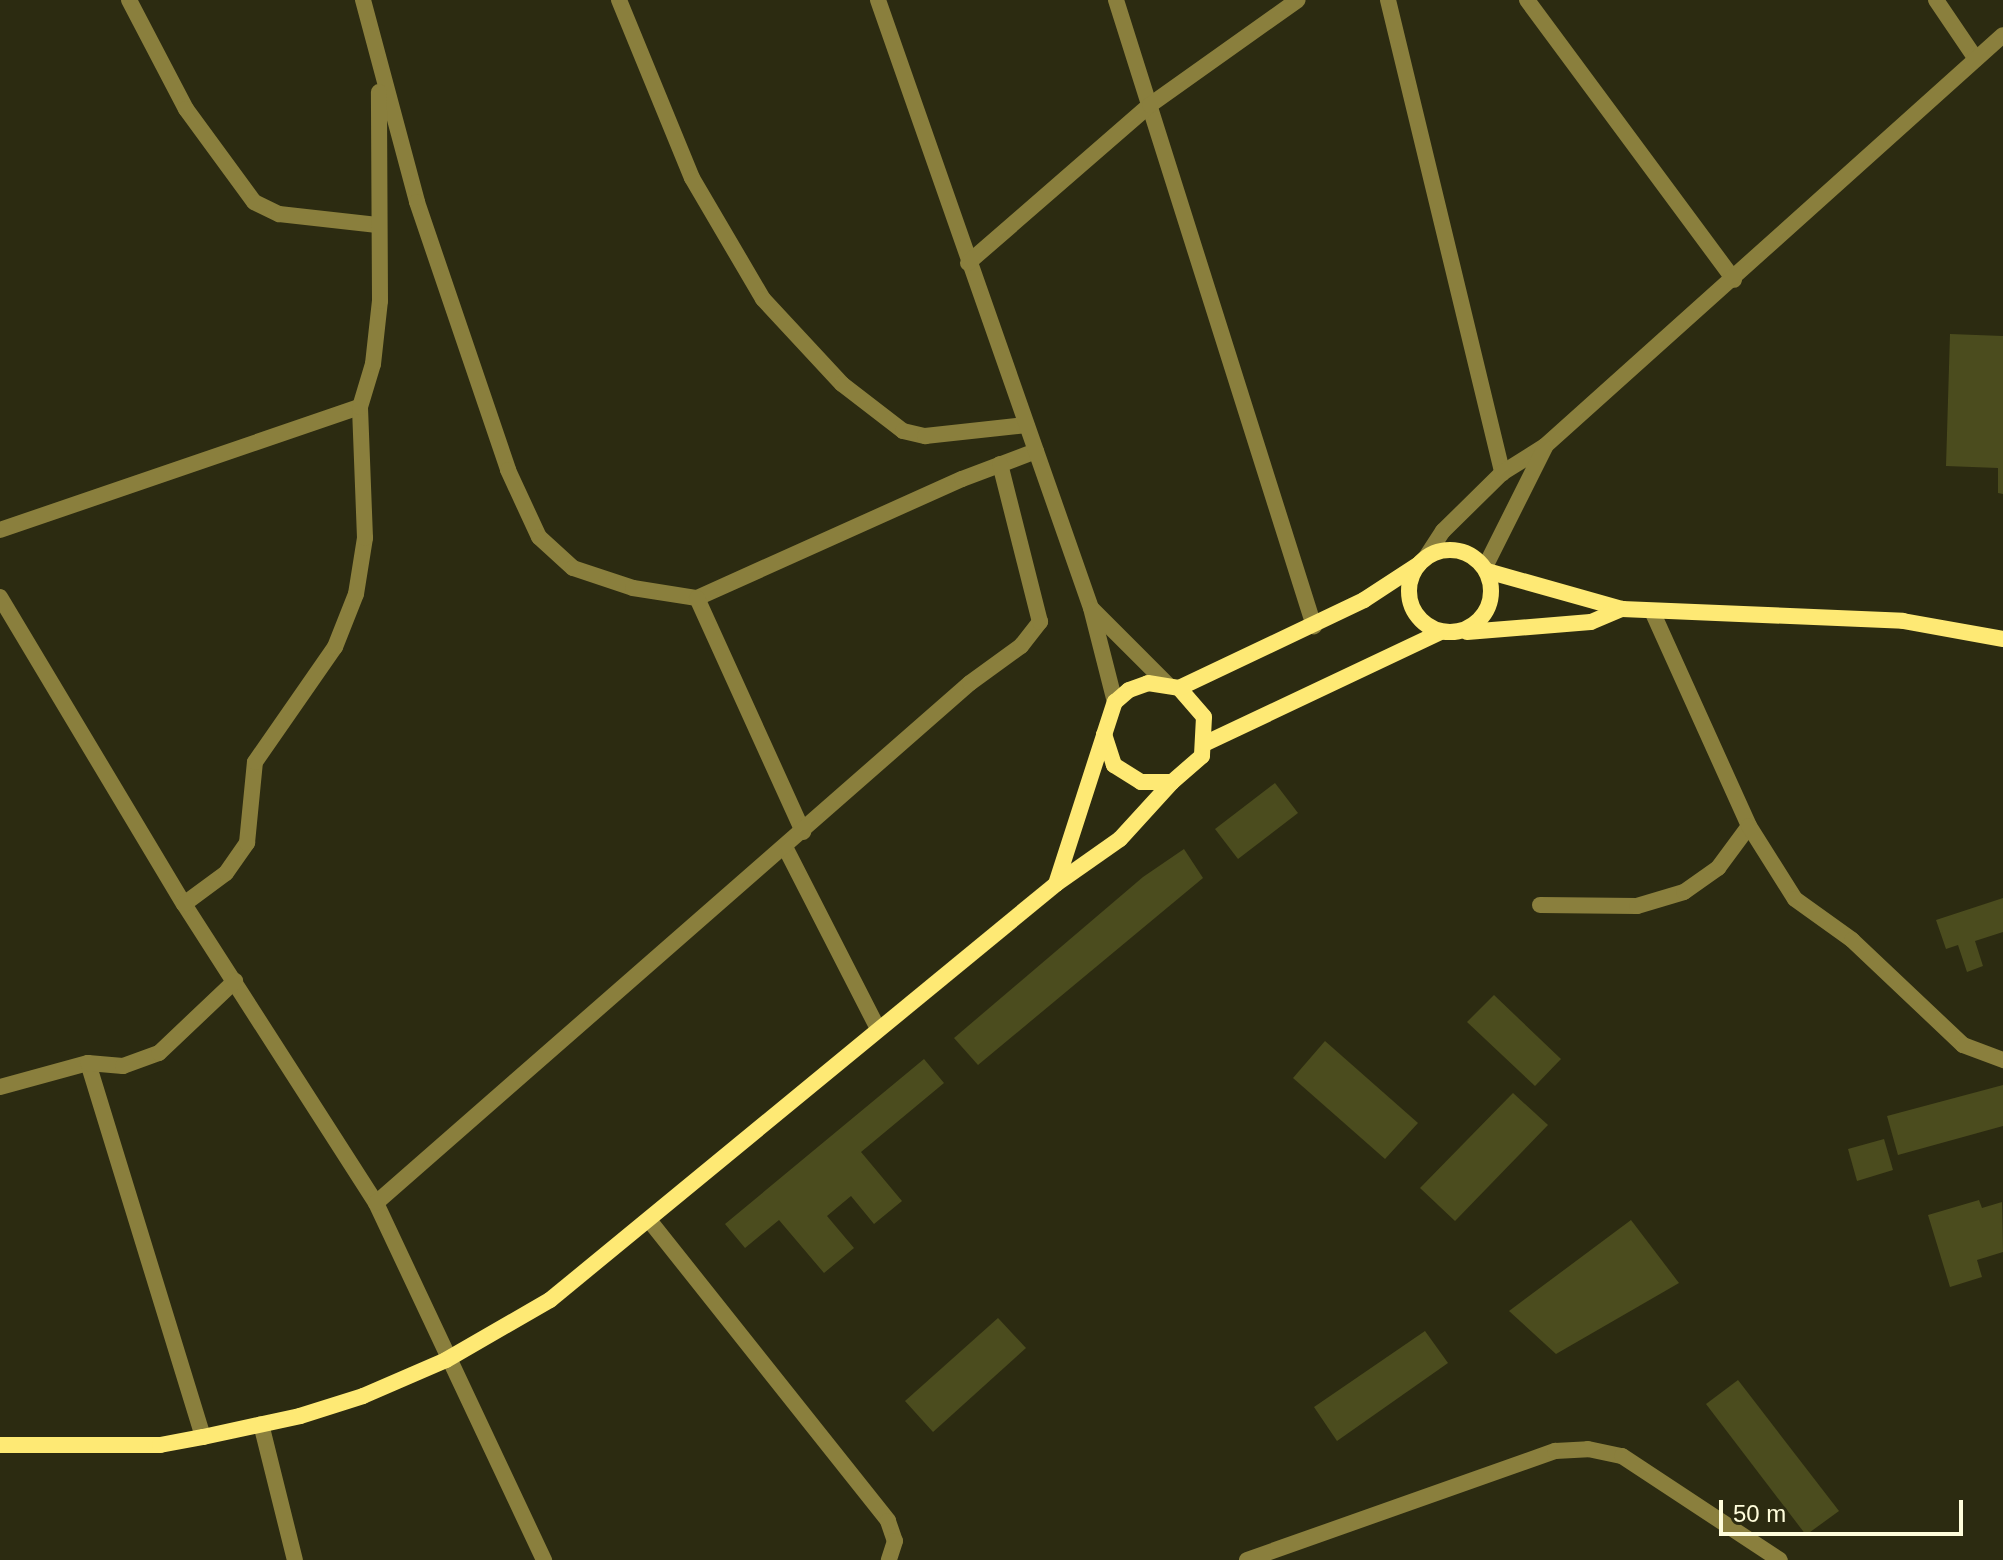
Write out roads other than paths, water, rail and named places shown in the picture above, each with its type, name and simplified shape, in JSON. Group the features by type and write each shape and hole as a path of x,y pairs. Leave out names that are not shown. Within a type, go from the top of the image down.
{"main road":[{"path":"1056,884 1115,702 1148,683 1173,686 1314,626 1447,550 1467,553 1486,569 1622,609 1903,621 2003,639"},
{"path":"1423,561 1409,590 1411,604 1417,616 1448,632 1591,622 1622,609"},
{"path":"1206,743 1448,632 1474,626 1488,611 1493,591 1486,569"},
{"path":"0,1445 160,1445 261,1424 363,1396 446,1360 550,1300 1056,884 1120,839 1172,782 1195,767 1206,743 1198,705 1173,686"},
{"path":"1104,735 1114,765 1141,782 1172,782"}],"street":[{"path":"129,0 186,109 254,202 279,214 377,225"},
{"path":"363,0 378,62 457,327 508,470 539,537 573,568 633,588 697,598 1036,451"},
{"path":"619,0 692,178 763,299 842,384 903,431 925,436 1026,425"},
{"path":"878,0 1091,608 1115,702"},
{"path":"1116,0 1314,626"},
{"path":"968,263 1150,105 1298,0"},
{"path":"1388,0 1502,473"},
{"path":"1527,0 1734,280"},
{"path":"1936,0 1976,59"},
{"path":"1423,561 1443,531 1502,473 1545,446 1734,280 2003,35"},
{"path":"184,904 226,873 247,843 255,762 335,647 356,594 365,538 360,407 373,364 380,301 377,225 382,162 378,62"},
{"path":"0,530 360,407"},
{"path":"1486,569 1545,446"},
{"path":"376,1203 786,849 970,683 1021,646 1040,622 1000,464"},
{"path":"0,597 184,904 376,1203 446,1360 544,1560"},
{"path":"697,598 803,832"},
{"path":"1091,608 1173,686"},
{"path":"1652,611 1749,826 1811,914 1852,940 1963,1045 2003,1060"},
{"path":"1540,905 1637,906 1684,892 1718,868 1749,826"},
{"path":"786,849 878,1029"},
{"path":"0,1087 88,1063 123,1066 159,1053 235,981"},
{"path":"88,1063 203,1437"},
{"path":"649,1220 888,1521 895,1541 889,1560"},
{"path":"261,1424 295,1560"},
{"path":"1247,1560 1555,1451 1588,1449 1622,1456 1780,1560"}]}
